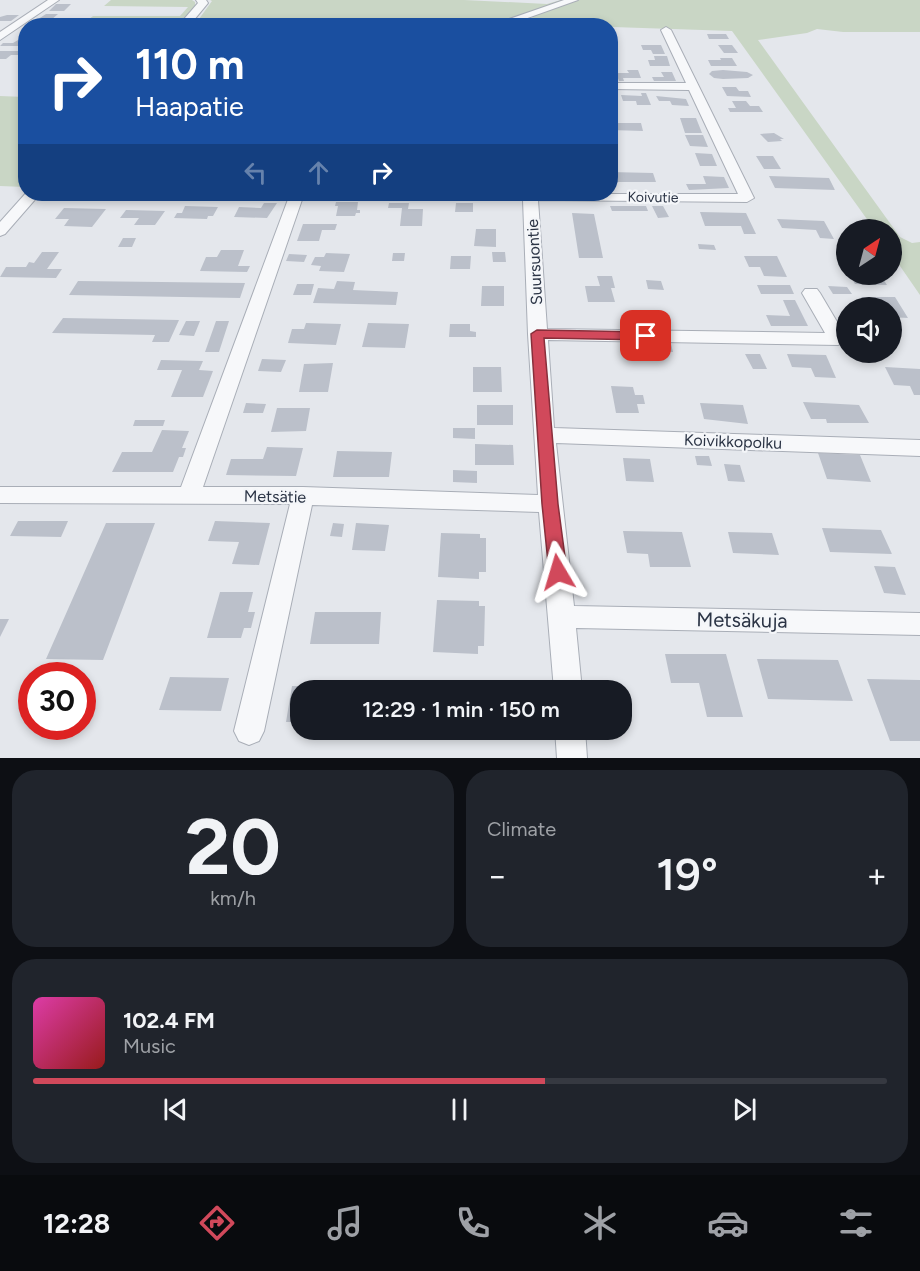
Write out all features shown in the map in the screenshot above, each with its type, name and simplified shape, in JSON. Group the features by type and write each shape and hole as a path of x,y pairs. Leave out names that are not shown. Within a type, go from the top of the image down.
{"street":[{"path":"27,18 54,0"},
{"path":"191,18 200,9 203,3 201,0"},
{"path":"518,18 573,0"},
{"path":"0,24 16,25"},
{"path":"0,37 16,25"},
{"path":"618,86 692,87 666,30"},
{"name":"Koivutie","path":"618,196 747,198 692,87"},
{"path":"0,231 27,201"},
{"path":"189,495 294,201"},
{"name":"Suursuontie","path":"530,201 537,334 550,504 563,617 567,680"},
{"path":"537,334 838,339 812,292"},
{"name":"Koivikkopolku","path":"546,435 920,448"},
{"name":"Metsätie","path":"0,495 303,496 550,504"},
{"path":"249,731 303,496"},
{"name":"Metsäkuja","path":"563,617 920,624"},
{"path":"571,740 572,758"}],"green space":[{"path":"111,0 192,0 195,2 195,6 184,18 90,18 93,16 180,16 188,7 104,6"},
{"path":"210,0 464,0 547,4 561,0 920,0 920,32 843,32 817,29 807,33 758,40 887,219 867,219 732,31 618,27 618,18 533,18 525,15 517,18 200,18 212,1"},
{"path":"0,96 18,97 18,187 0,186"},
{"path":"902,238 912,243 920,242 920,295 902,269"}],"building":[{"path":"56,4 71,4 64,11 49,11"},
{"path":"46,14 58,14 53,18 40,18"},
{"path":"19,15 11,21 0,21 0,17"},
{"path":"707,34 726,34 729,39 709,39"},
{"path":"18,40 18,46 0,46 3,43 13,43"},
{"path":"641,45 661,45 665,54 653,54 651,50 643,50"},
{"path":"718,45 732,45 738,53 724,53"},
{"path":"0,51 18,51 18,55 0,59"},
{"path":"654,56 667,56 670,66 650,66 648,60 655,60"},
{"path":"720,58 732,58 737,66 711,66 708,60 721,60"},
{"path":"627,70 638,70 641,78 623,78 624,81 619,81 618,73 629,73"},
{"path":"712,71 747,72 753,75 748,78 723,79 714,78 709,74"},
{"path":"661,72 672,72 676,81 654,81 652,77 664,77"},
{"path":"722,87 736,87 739,91 748,91 751,97 727,96"},
{"path":"641,93 646,93 651,105 637,105 636,101 623,101 621,95 642,96"},
{"path":"656,96 686,99 689,106 672,105 670,101 659,101"},
{"path":"732,101 746,101 750,106 759,106 763,112 730,112 728,108 736,108"},
{"path":"680,118 696,118 702,133 685,133"},
{"path":"618,123 641,123 643,131 618,130"},
{"path":"774,133 784,139 768,142 760,134"},
{"path":"685,135 703,135 708,147 690,146"},
{"path":"695,153 712,154 717,166 700,166"},
{"path":"756,156 773,156 781,169 764,169"},
{"path":"618,172 653,173 656,182 618,182"},
{"path":"703,176 724,177 729,188 689,190 686,184 706,184"},
{"path":"769,176 829,178 835,190 775,188"},
{"path":"336,202 358,202 357,210 360,210 360,213 356,213 355,216 336,216 338,206 335,206"},
{"path":"264,203 277,203 267,218 234,217 239,207 261,208"},
{"path":"389,203 409,203 408,209 423,209 422,226 400,226 402,208 388,208"},
{"path":"456,203 473,203 473,212 455,212"},
{"path":"185,206 218,207 213,216 208,216 207,219 174,218 177,213 182,213"},
{"path":"610,206 646,206 648,211 612,211"},
{"path":"652,206 663,206 669,217 658,218"},
{"path":"64,208 106,209 92,227 64,226 69,219 55,219"},
{"path":"126,210 165,211 155,225 134,225 139,218 120,218"},
{"path":"700,212 746,213 756,234 744,234 741,226 705,226"},
{"path":"572,213 594,214 603,258 579,258"},
{"path":"777,219 824,221 834,239 820,238 816,230 782,228"},
{"path":"303,224 337,224 335,230 322,230 319,241 297,241"},
{"path":"476,229 496,229 496,247 474,246"},
{"path":"123,238 136,238 132,247 118,247"},
{"path":"698,244 714,245 716,250 699,249"},
{"path":"221,250 244,250 238,266 250,266 247,272 200,271 206,257 217,257"},
{"path":"42,252 59,252 47,269 62,269 56,278 0,277 6,267 26,267 29,262 34,263"},
{"path":"492,252 505,252 506,262 493,262"},
{"path":"326,253 350,254 344,272 319,271 321,266 311,265 315,257 324,257"},
{"path":"393,253 405,253 404,261 392,261"},
{"path":"289,254 307,255 304,262 286,261"},
{"path":"451,256 471,256 470,269 450,269"},
{"path":"744,256 777,256 787,277 764,276 760,267 749,267"},
{"path":"597,276 612,276 615,288 611,288 615,302 588,302 585,286 600,286"},
{"path":"646,280 661,281 664,290 648,289"},
{"path":"78,281 245,283 240,298 69,295"},
{"path":"337,281 355,282 353,290 398,292 396,305 313,303 318,288 334,289"},
{"path":"297,284 314,284 311,295 293,295"},
{"path":"757,285 790,285 794,294 761,294"},
{"path":"482,286 504,286 504,306 481,306"},
{"path":"828,286 847,287 852,294 833,294"},
{"path":"783,300 795,300 808,326 771,326 766,315 790,316"},
{"path":"902,308 908,318 902,318"},
{"path":"63,318 179,320 169,342 152,342 155,335 52,333"},
{"path":"186,321 200,321 194,336 179,335"},
{"path":"216,321 229,321 219,352 205,352"},
{"path":"306,323 341,324 336,345 288,343 292,329 304,329"},
{"path":"368,323 409,324 405,348 362,347"},
{"path":"450,324 470,324 470,331 476,332 476,337 449,337"},
{"path":"652,344 671,344 673,352 654,351"},
{"path":"745,354 760,354 767,369 753,369"},
{"path":"787,354 826,355 836,378 815,377 811,368 792,367"},
{"path":"262,359 286,360 281,372 258,371"},
{"path":"161,360 203,361 199,370 213,371 203,397 171,397 182,370 157,370"},
{"path":"333,363 328,392 299,392 304,364"},
{"path":"473,367 501,367 502,392 473,392"},
{"path":"885,367 920,369 920,395 914,395 910,386 894,385"},
{"path":"611,386 633,387 635,395 643,395 645,404 637,404 639,413 616,413"},
{"path":"803,402 859,405 869,423 827,423 826,419 811,419"},
{"path":"246,403 266,404 263,413 243,413"},
{"path":"700,403 743,405 748,424 704,419"},
{"path":"477,405 513,405 513,425 477,425"},
{"path":"277,408 310,408 306,431 271,432"},
{"path":"135,420 165,420 163,426 133,426"},
{"path":"453,428 475,428 475,439 453,438"},
{"path":"162,430 189,431 182,448 186,448 183,457 179,457 173,472 112,472 122,452 152,452"},
{"path":"475,444 513,445 514,465 475,465"},
{"path":"267,447 303,448 296,476 226,475 231,459 263,459"},
{"path":"337,451 392,452 389,477 333,477"},
{"path":"818,453 860,455 871,482 827,479"},
{"path":"695,456 709,456 712,466 697,465"},
{"path":"623,458 650,459 654,482 626,481"},
{"path":"724,464 740,465 745,482 728,481"},
{"path":"453,470 477,471 477,483 453,482"},
{"path":"18,521 68,521 61,537 10,536"},
{"path":"215,521 270,523 259,565 232,564 239,542 208,541"},
{"path":"106,523 155,523 103,660 46,659"},
{"path":"333,523 344,524 342,537 330,536"},
{"path":"356,523 389,525 385,551 352,550"},
{"path":"822,528 881,530 892,554 830,552"},
{"path":"623,531 682,532 691,567 650,567 648,554 627,553"},
{"path":"728,532 772,533 779,555 733,553"},
{"path":"441,533 480,534 480,538 486,538 486,572 479,572 479,579 438,577"},
{"path":"874,566 895,567 906,595 884,593"},
{"path":"220,592 253,592 248,612 255,612 251,628 244,628 241,638 207,638"},
{"path":"437,600 479,601 479,606 485,606 484,646 478,646 478,654 433,652"},
{"path":"315,612 381,612 379,644 310,644"},
{"path":"0,619 9,619 0,637"},
{"path":"665,654 726,654 743,717 707,717 699,683 671,683"},
{"path":"757,659 838,660 853,701 768,699"},
{"path":"170,677 229,678 221,711 159,710"},
{"path":"867,679 920,680 920,741 890,741"},
{"path":"290,698 290,722 286,722"}],"route":[{"path":"558,572 550,504 537,334 646,336"}]}
